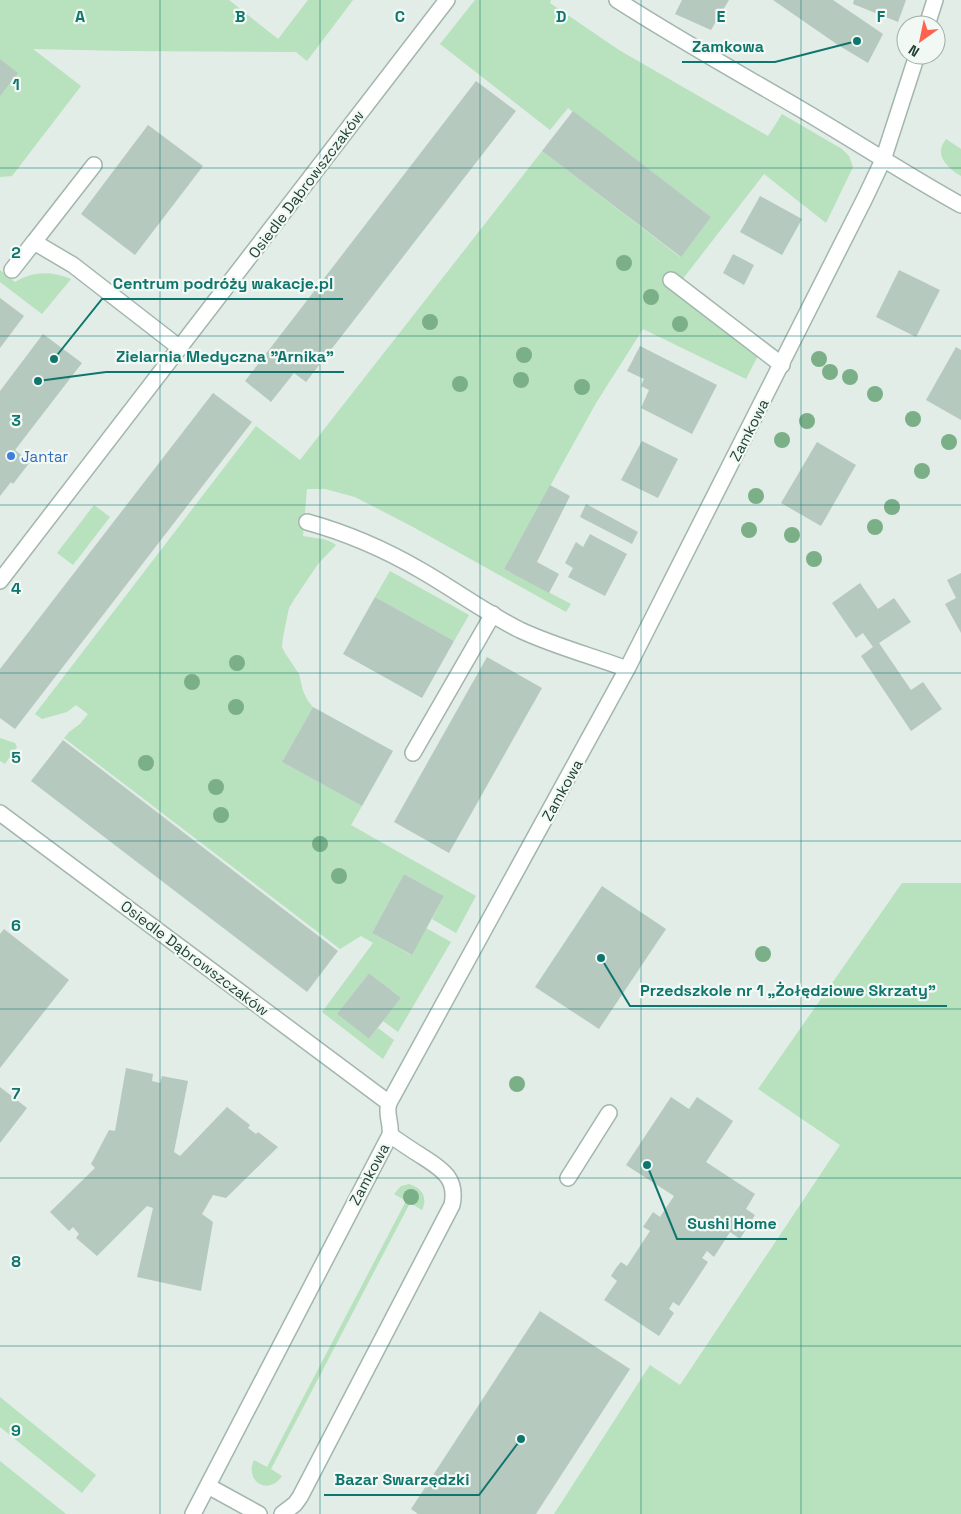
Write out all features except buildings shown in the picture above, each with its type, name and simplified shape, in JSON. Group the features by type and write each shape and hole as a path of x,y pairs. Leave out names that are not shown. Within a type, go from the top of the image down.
{"street":[{"name":"Osiedle Dąbrowszczaków","path":"0,581 446,0"},
{"path":"617,0 657,26 961,205"},
{"path":"930,15 935,0"},
{"name":"Zamkowa","path":"194,1514 390,1135 391,1128 387,1109 389,1103 627,669 782,365 883,160 914,65"},
{"path":"12,270 94,165"},
{"path":"34,242 73,265 180,348"},
{"path":"671,280 782,365"},
{"path":"307,522 344,534 421,570 521,630 627,669"},
{"path":"413,753 493,614"},
{"name":"Osiedle Dąbrowszczaków","path":"0,813 389,1103"},
{"path":"568,1178 609,1113"},
{"path":"282,1514 295,1504 300,1497 450,1211 453,1200 452,1186 441,1169 390,1135"},
{"path":"208,1486 259,1514"}],"green space":[{"path":"0,0 229,0 278,39 308,0 353,0 307,61 296,52 33,49 81,86 12,176 0,177"},
{"path":"475,0 551,0 550,3 619,50 768,136 782,114 842,149 849,156 853,167 826,223 764,174 682,280 764,344 746,379 643,329 596,403 504,569 571,604 566,612 355,497 325,489 307,489 303,536 325,540 336,545 318,564 289,608 282,647 299,674 303,691 313,707 282,762 362,806 351,825 476,896 456,933 432,919 444,896 404,874 372,933 411,955 426,928 451,942 398,1032 383,1021 401,998 369,973 337,1014 369,1039 378,1028 394,1040 383,1059 322,1012 373,943 361,936 340,949 64,738 88,714 76,705 67,712 42,719 35,714 256,426 300,460 542,151 680,257 711,217 568,108 550,130 440,44"},
{"path":"946,139 961,149 961,176 950,168 942,158 941,149"},
{"path":"0,270 15,282 22,278 43,273 71,279 42,314 0,282"},
{"path":"94,505 110,517 73,565 57,553"},
{"path":"390,571 469,615 454,641 375,597"},
{"path":"0,738 15,743 17,747 5,764 0,761"},
{"path":"902,883 961,883 961,1514 554,1514 650,1365 680,1385 840,1145 758,1089"},
{"path":"409,1184 423,1194 424,1205 422,1210 410,1203 271,1469 282,1476 271,1485 259,1484 252,1475 254,1460 267,1467 406,1201 394,1194 401,1186"},
{"path":"0,1397 96,1475 82,1493 0,1427"},
{"path":"0,1461 66,1514 0,1514"}],"place":[{"name":"Zamkowa","path":"857,41"},
{"name":"Centrum podróży wakacje.pl","path":"54,359"},
{"name":"Zielarnia Medyczna \"Arnika\"","path":"38,381"},
{"name":"Jantar","path":"11,456"},
{"name":"Przedszkole nr 1 „Żołędziowe Skrzaty\"","path":"601,958"},
{"name":"Sushi Home","path":"647,1165"},
{"name":"Bazar Swarzędzki","path":"521,1439"}]}
